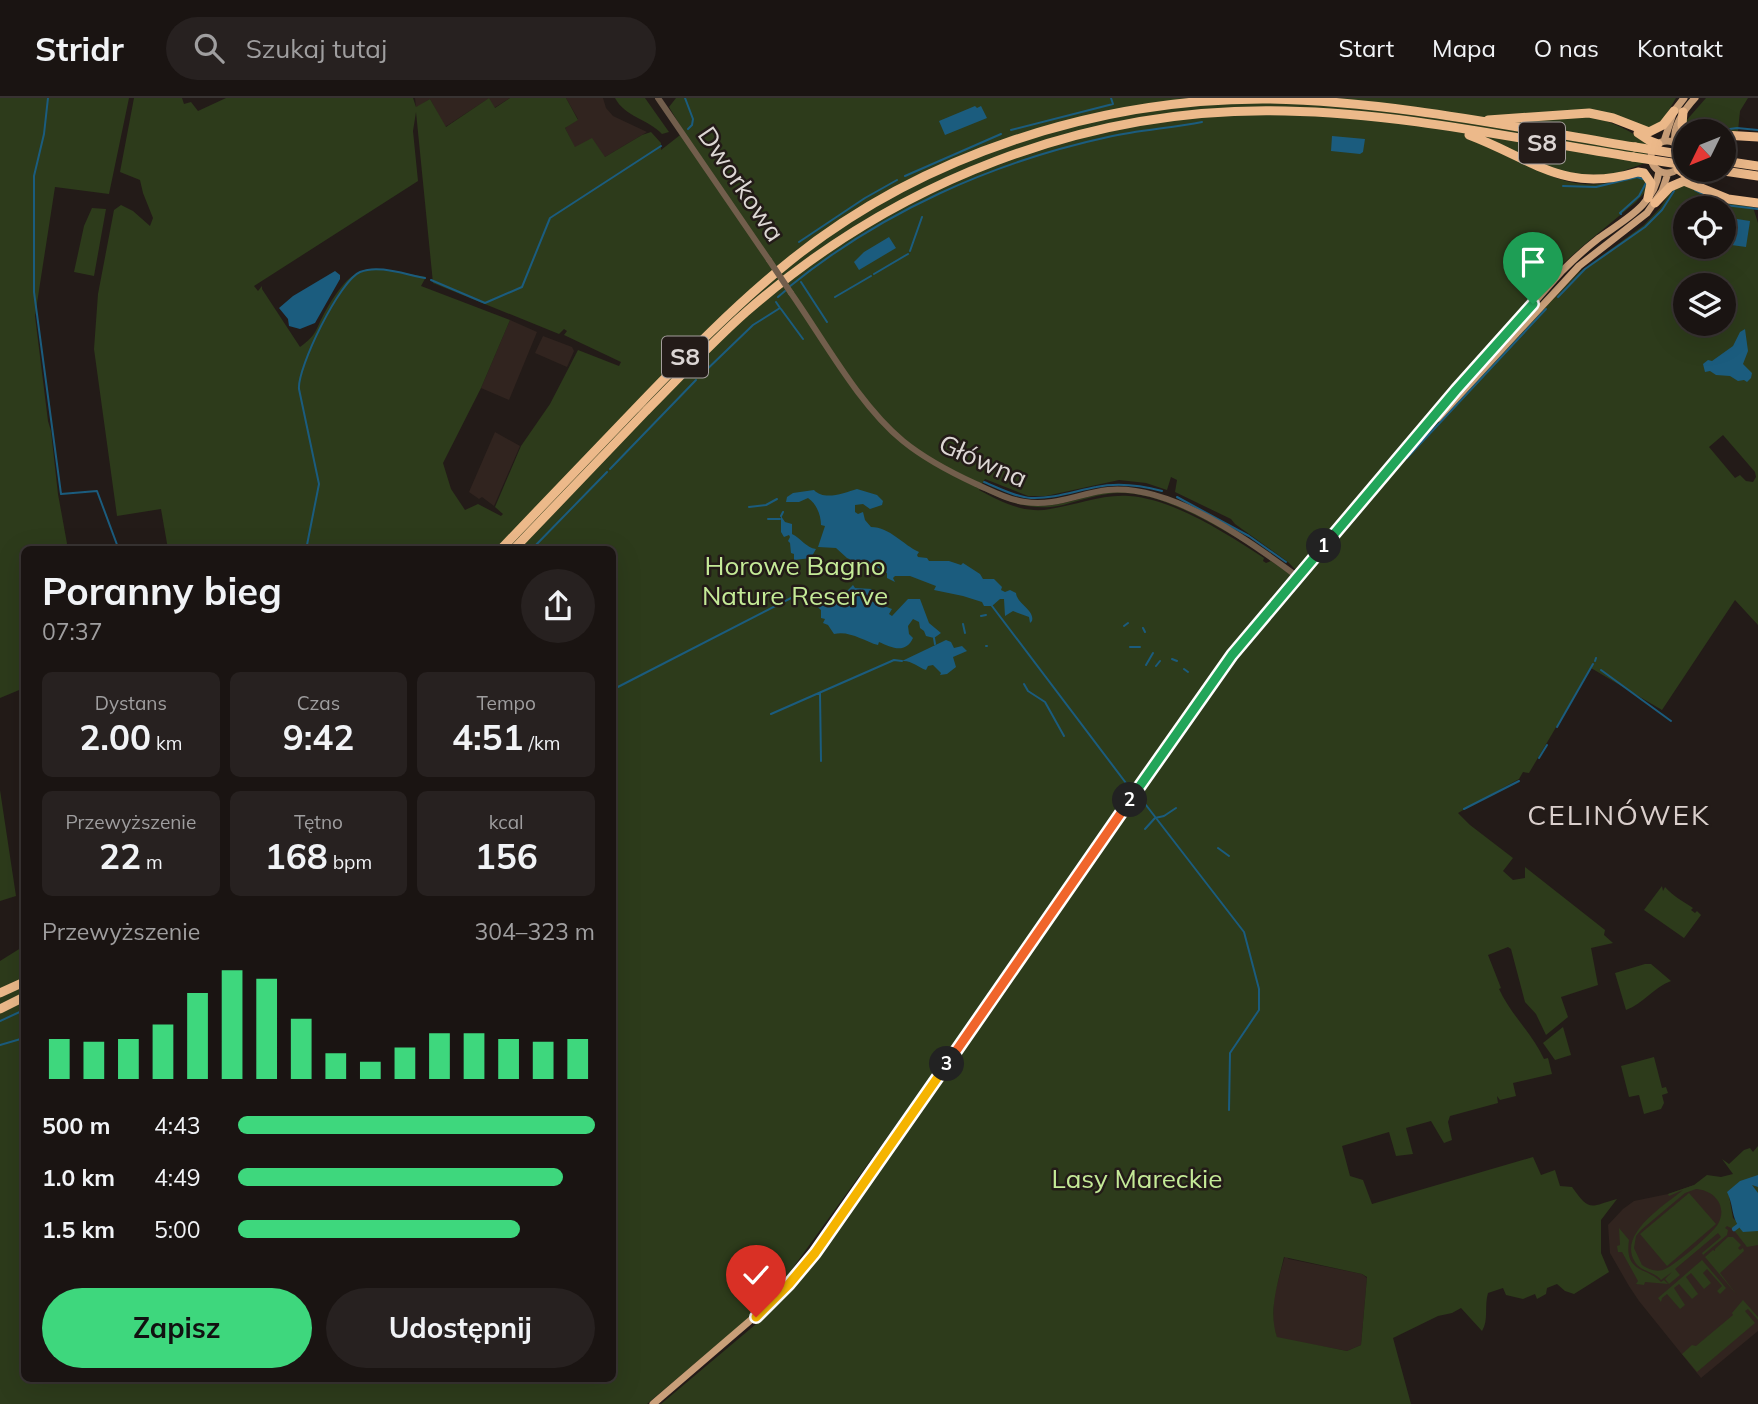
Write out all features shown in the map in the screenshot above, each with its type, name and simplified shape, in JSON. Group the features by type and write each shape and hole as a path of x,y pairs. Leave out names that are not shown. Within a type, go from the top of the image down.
{"highway":[{"name":"S8","path":"504,546 701,341 747,297 811,245 893,193 952,164 1020,138 1089,118 1173,104 1234,99 1319,101 1469,121 1634,152 1673,164"},
{"name":"S8","path":"517,546 678,378 745,313 798,270 855,230 923,192 1007,156 1062,139 1148,120 1225,112 1282,111 1369,116 1634,152 1673,150"},
{"path":"1469,121 1580,113 1605,116 1646,132 1655,131 1679,112 1681,119"},
{"path":"1627,124 1650,141 1661,142"},
{"path":"1451,128 1563,177 1592,181 1638,172 1647,175 1651,183 1652,201"},
{"path":"1736,135 1758,136"},
{"path":"1736,163 1758,166"},
{"path":"1622,176 1655,167"},
{"path":"1736,173 1758,176"},
{"path":"1652,201 1670,187 1680,182 1689,182 1728,199 1758,204"},
{"path":"1697,182 1704,189"},
{"path":"0,993 21,983"},
{"path":"0,1009 21,998"}],"main road":[{"path":"1678,119 1684,98"},
{"path":"1652,201 1656,185 1652,150 1661,142 1679,112 1695,98"},
{"path":"1661,142 1673,146"},
{"path":"1655,167 1668,173"},
{"path":"653,1404 761,1312 815,1253 1209,686 1298,577 1562,271 1585,249 1652,201 1668,173 1673,171"}],"street":[{"name":"Dworkowa","path":"658,98 792,293"},
{"name":"Główna","path":"792,293 878,417 903,442 935,464 1004,496 1029,503 1051,503 1107,490 1136,490 1149,494 1228,529 1298,577"}],"shaded area":[{"path":"415,98 510,98 494,108 488,99 445,127 430,99 416,108"},
{"path":"566,98 603,98 606,108 613,116 647,132 605,157 575,148 565,128 578,119"},
{"path":"510,320 537,332 509,400 481,388"},
{"path":"543,336 572,347 574,351 567,367 535,353"},
{"path":"495,432 520,446 494,506 469,492"},
{"path":"1694,1185 1713,1186 1727,1221 1758,1240 1758,1331 1701,1378 1629,1286 1610,1253 1608,1225 1634,1201"},
{"path":"1285,1256 1362,1274 1367,1278 1361,1345 1347,1351 1277,1338 1273,1326 1274,1295"}],"green space":[{"path":"0,98 129,98 109,194 55,187 35,316 67,546 21,546 21,689 0,698"},
{"name":"Horowe Bagno Nature Reserve","path":"134,98 182,98 184,104 191,102 198,111 226,98 413,98 416,107 430,99 446,127 489,98 495,108 510,98 566,98 578,120 565,128 575,147 592,138 605,157 651,132 661,143 661,150 684,132 669,107 676,98 1676,98 1663,120 1651,129 1591,117 1615,124 1650,146 1648,162 1612,175 1547,174 1588,184 1604,184 1640,175 1647,182 1647,190 1556,270 1298,569 1231,519 1175,492 1177,480 1171,477 1167,490 1146,483 1119,480 1046,496 1028,496 985,479 980,487 1030,505 1052,505 1114,492 1140,494 1158,499 1177,506 1213,523 1263,554 1195,515 1157,499 1121,493 1106,494 1063,505 1041,507 1020,504 979,490 1005,503 1031,510 1050,509 1109,497 1129,496 1164,504 1217,529 1264,558 1266,563 1271,561 1291,575 1291,578 1226,653 979,1010 769,1301 647,1404 0,1404 0,961 21,948 21,1382 616,1382 616,546 167,546 161,509 117,516 94,349 98,294 114,210 121,205 133,211 150,226 153,218 140,180 120,172","holes":["416,112 433,283 559,334 564,329 567,331 564,335 621,362 619,366 578,350 550,404 521,446 495,507 503,514 501,516 478,504 465,510 451,489 443,463 481,388 510,320 421,286 426,277 391,270 366,270 346,282 336,294 313,335 300,347 262,286 258,291 254,286 418,181 413,131"]},
{"path":"615,98 645,98 669,132 662,134 625,110"},
{"path":"1706,98 1748,98 1740,111 1738,131 1736,119 1688,119"},
{"name":"Lasy Mareckie","path":"1681,184 1709,196 1673,196 1673,259 1736,259 1736,204 1753,207 1758,223 1758,625 1735,600 1662,710 1591,668 1529,773 1523,772 1519,779 1458,813 1513,858 1503,871 1513,880 1525,878 1525,867 1605,930 1604,935 1613,943 1591,948 1598,985 1561,997 1568,1017 1546,1035 1536,1014 1525,1002 1511,949 1508,947 1488,955 1501,988 1499,989 1544,1059 1548,1058 1552,1074 1513,1083 1516,1096 1500,1100 1497,1096 1498,1103 1450,1116 1448,1122 1452,1140 1444,1143 1431,1121 1406,1128 1413,1154 1396,1156 1389,1132 1342,1146 1350,1176 1363,1180 1372,1204 1533,1157 1541,1175 1555,1170 1560,1186 1572,1187 1587,1204 1595,1205 1617,1199 1601,1220 1601,1253 1609,1272 1574,1294 1557,1284 1547,1288 1546,1294 1537,1299 1535,1294 1523,1299 1506,1295 1503,1288 1488,1293 1482,1331 1461,1308 1393,1338 1411,1404 661,1404 762,1319 794,1287 821,1254 1241,648 1298,583 1302,582 1316,561 1403,457 1578,273 1644,225 1660,208 1672,189","holes":["1723,435 1755,472 1753,482 1746,481 1740,475 1735,478 1709,447","1284,1257 1367,1277 1361,1345 1347,1351 1277,1337 1273,1317"]},
{"path":"92,208 106,209 94,276 74,272 84,226"},
{"path":"0,790 16,896 0,901"},
{"path":"1662,886 1663,891 1665,887 1693,908 1691,910 1701,915 1684,938 1644,910"},
{"path":"1651,964 1671,981 1626,1010 1615,973"},
{"path":"1563,1027 1571,1055 1555,1060 1543,1043"},
{"path":"1654,1057 1662,1088 1666,1087 1668,1093 1662,1095 1664,1103 1661,1109 1644,1114 1639,1095 1629,1097 1621,1066"},
{"path":"1758,1146 1758,1193 1729,1196 1733,1218 1747,1231 1758,1231 1758,1245 1747,1247 1733,1229 1727,1226 1727,1235 1703,1255 1702,1253 1721,1237 1718,1233 1675,1269 1680,1275 1669,1284 1665,1279 1672,1272 1661,1280 1635,1262 1631,1251 1632,1241 1638,1231 1655,1212 1683,1190 1669,1196 1668,1194 1694,1185 1707,1175 1721,1177 1733,1174 1722,1159 1729,1164 1744,1150 1750,1148 1753,1152","holes":["1696,1189 1714,1196 1720,1205 1721,1217 1715,1228 1668,1268 1657,1271 1642,1265 1634,1248 1636,1236 1685,1193"]},
{"path":"1689,1193 1716,1224 1667,1266 1640,1234"},
{"path":"1619,1228 1629,1240 1628,1251 1633,1264 1668,1284 1636,1284 1638,1281 1622,1252 1618,1252"},
{"path":"1728,1237 1733,1237 1741,1245 1738,1248 1743,1248 1744,1251 1720,1273 1737,1295 1705,1257"},
{"path":"1702,1260 1726,1288 1720,1294 1717,1291 1722,1286 1707,1269 1703,1273 1711,1283 1704,1289 1691,1273 1686,1277 1698,1294 1692,1299 1679,1284 1674,1288 1685,1305 1680,1309 1667,1294 1661,1302 1658,1298"},
{"path":"1743,1300 1758,1320 1748,1309 1745,1311 1755,1323 1697,1372 1682,1354 1692,1345 1696,1346 1733,1315"}],"water":[{"path":"981,106 987,118 945,135 939,121"},
{"path":"1332,136 1365,139 1363,152 1331,151"},
{"path":"1736,219 1750,221 1746,247 1736,246"},
{"path":"889,237 896,248 859,270 854,262 864,252"},
{"path":"335,271 340,275 340,279 315,323 300,329 289,326 288,319 279,308 293,296"},
{"path":"1745,329 1748,351 1743,364 1752,373 1751,378 1747,382 1738,381 1730,376 1705,372 1703,364 1733,346 1740,332"},
{"path":"857,489 877,495 883,501 882,505 870,509 863,504 855,505 855,512 863,512 871,527 890,533 919,552 918,557 927,558 929,561 949,561 961,565 963,563 983,579 994,579 1002,587 1001,590 1016,593 1031,614 1032,621 1030,623 1029,617 1013,611 1005,616 1004,599 992,606 984,606 982,602 934,590 936,586 910,576 895,576 895,582 887,578 887,573 870,563 865,566 847,558 836,548 818,547 825,526 821,525 814,503 808,498 799,502 786,502 787,497 793,493 814,490 829,496"},
{"path":"781,516 785,522 792,524 792,534 816,549 811,558 794,560 788,541 790,537 784,537 781,532"},
{"path":"853,585 855,588 872,589 867,596 868,600 892,609 889,614 892,616 908,599 920,599 929,623 941,633 934,638 926,636 919,622 913,619 908,626 909,634 913,638 902,648 879,642 878,645 851,635 834,634 828,625 823,623 825,619 821,618 821,610 809,600 817,594 824,600 838,600"},
{"path":"946,640 951,642 954,648 962,646 967,651 953,657 956,667 947,674 940,675 933,665 926,670 902,661"},
{"path":"1758,1175 1758,1187 1752,1185 1758,1193 1758,1231 1743,1232 1736,1222 1727,1192 1740,1181"}],"waterway":[{"path":"48,98 44,134 34,176 34,292 61,494 97,491 118,546"},
{"path":"685,98 693,119 688,129"},
{"path":"1011,130 1113,104 1111,98"},
{"path":"789,287 861,235 940,193 981,176 1023,160 1108,137 1202,122"},
{"path":"1736,128 1758,130"},
{"path":"905,176 1001,134"},
{"path":"431,280 485,303 522,287 550,218 661,146"},
{"path":"1563,186 1596,187 1637,177 1643,179"},
{"path":"799,242 897,180"},
{"path":"1621,214 1639,196 1646,183"},
{"path":"1695,190 1725,205 1758,209"},
{"path":"1558,297 1585,269 1645,227 1662,210 1674,191"},
{"path":"910,251 922,217"},
{"path":"874,274 908,254"},
{"path":"307,546 319,484 299,389 300,378 312,345 331,307 352,278 360,272 376,269 425,278"},
{"path":"835,297 871,276"},
{"path":"801,282 827,322"},
{"path":"778,297 785,291"},
{"path":"699,377 753,325 780,308 776,302"},
{"path":"781,309 803,339"},
{"path":"1407,458 1546,309"},
{"path":"610,469 696,380"},
{"path":"535,546 607,472"},
{"path":"984,482 1031,498 1121,484 1162,491"},
{"path":"1177,497 1249,536 1286,562"},
{"path":"749,507 766,505 777,499"},
{"path":"781,516 783,512"},
{"path":"768,519 780,519"},
{"path":"616,688 793,597 809,600"},
{"path":"992,606 1132,791"},
{"path":"981,616 986,615"},
{"path":"1124,626 1128,623"},
{"path":"963,624 965,633"},
{"path":"1143,628 1145,632"},
{"path":"934,638 935,644"},
{"path":"1130,647 1140,647"},
{"path":"1146,665 1153,653"},
{"path":"1172,659 1177,661"},
{"path":"771,714 894,660 902,661"},
{"path":"1156,666 1160,661"},
{"path":"1557,727 1593,664"},
{"path":"1184,669 1188,672"},
{"path":"1601,670 1671,721"},
{"path":"1024,684 1028,691 1045,702 1064,736"},
{"path":"820,693 821,761"},
{"path":"1539,758 1547,745"},
{"path":"1464,809 1519,781"},
{"path":"1139,796 1244,932 1259,989 1259,1010 1230,1053 1229,1110"},
{"path":"1145,829 1155,818 1176,808"},
{"path":"1218,848 1229,856"},
{"path":"0,1021 21,1011"},
{"path":"0,1045 21,1039"},
{"path":"1734,1229 1738,1226"}],"district":[{"name":"CELINÓWEK","path":"1619,815"}],"route":[{"path":"756,1317 815,1253 1232,655 1456,390 1533,304"}]}
